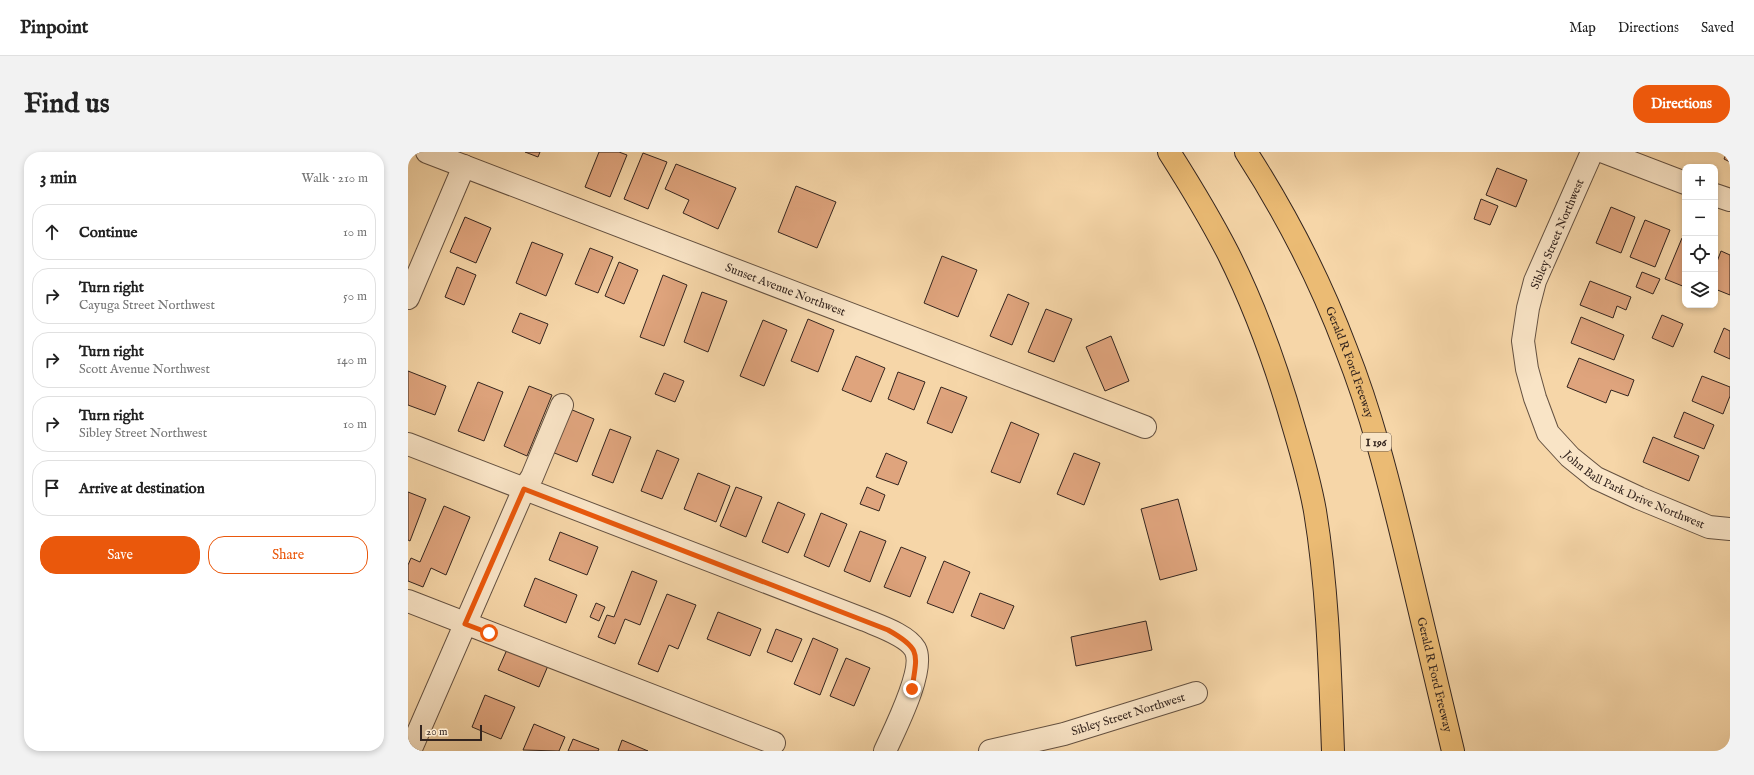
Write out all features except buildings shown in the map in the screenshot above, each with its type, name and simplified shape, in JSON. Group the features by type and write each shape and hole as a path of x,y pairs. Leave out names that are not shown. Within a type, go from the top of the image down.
{"highway":[{"path":"1169,152 1228,253 1244,287 1272,358 1301,451 1315,510 1323,578 1334,751"},
{"name":"Gerald R Ford Freeway","path":"1246,152 1291,228 1322,291 1347,349 1390,487 1453,751"}],"street":[{"name":"Sunset Avenue Northwest","path":"427,152 1145,427"},
{"name":"Sibley Street Northwest","path":"1548,434 1535,398 1527,369 1523,341 1528,308 1535,281 1592,152"},
{"path":"1604,152 1682,182"},
{"path":"408,298 464,166"},
{"path":"1718,196 1730,200"},
{"path":"410,751 524,489 532,477 562,405"},
{"name":"John Ball Park Drive Northwest","path":"1548,434 1570,457 1596,478 1639,498 1709,527 1730,529"},
{"path":"408,444 888,630 906,640 915,650 916,662 912,689 885,751"},
{"path":"408,601 774,743"},
{"name":"Sibley Street Northwest","path":"990,751 1064,734 1196,693"}],"route":[{"path":"489,633 465,624 524,489 888,630 906,640 915,650 916,662 912,689"}]}
